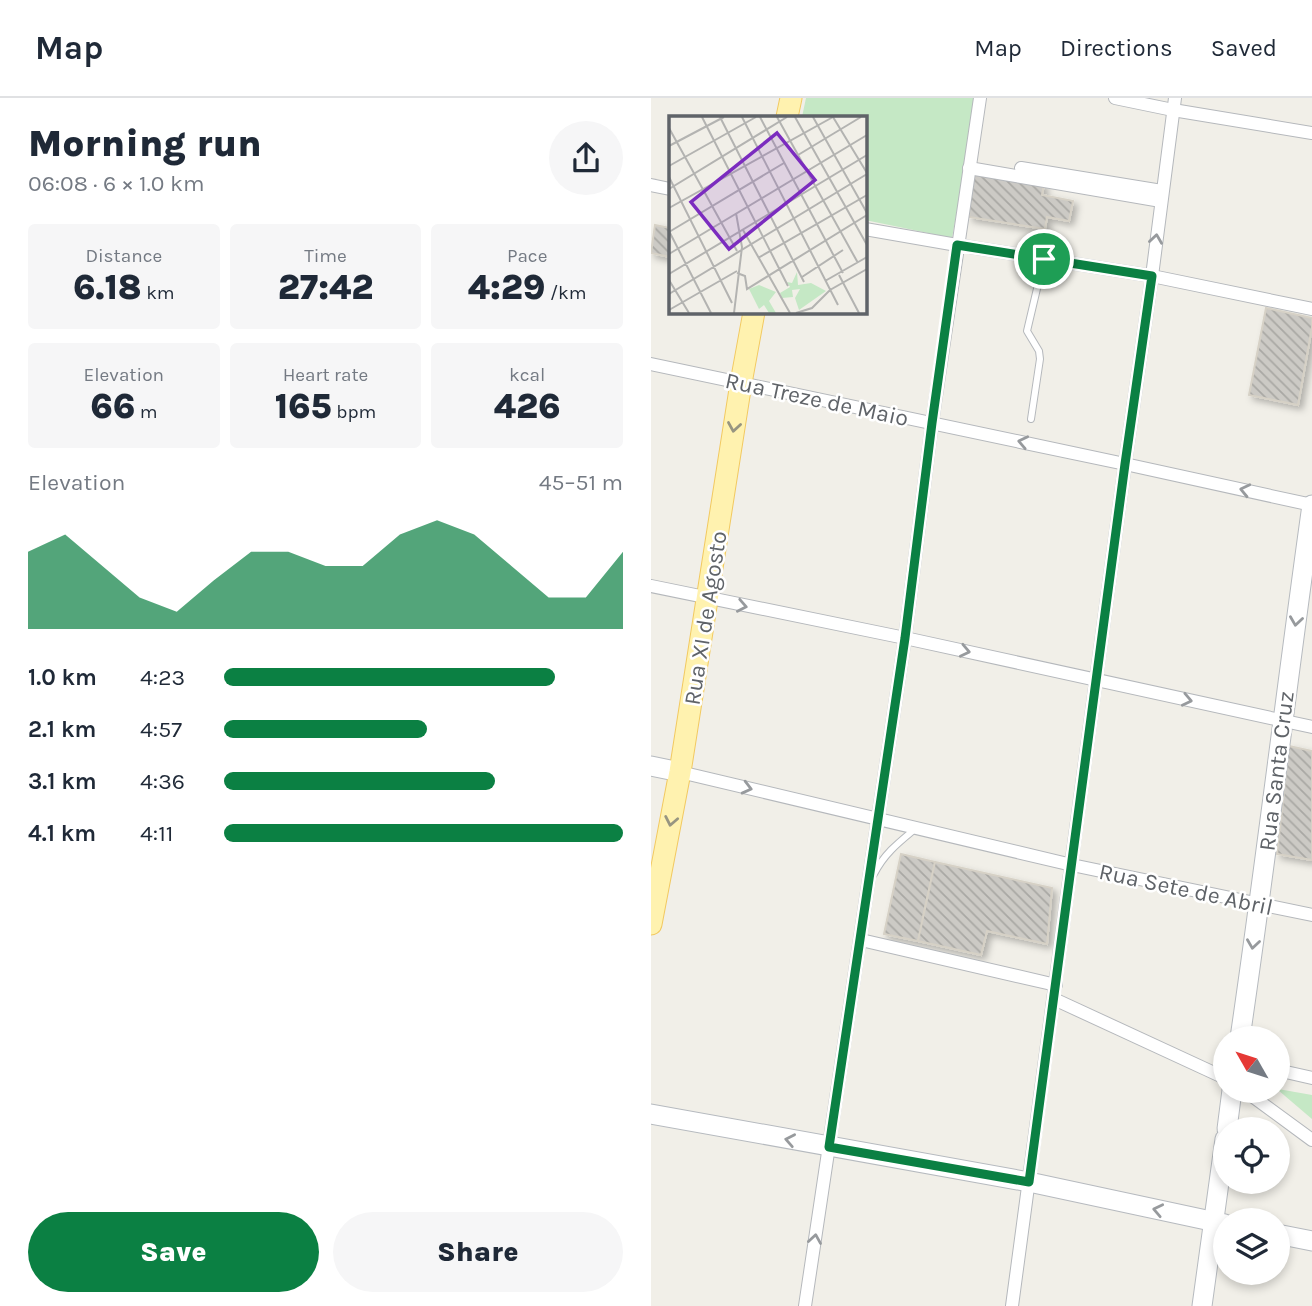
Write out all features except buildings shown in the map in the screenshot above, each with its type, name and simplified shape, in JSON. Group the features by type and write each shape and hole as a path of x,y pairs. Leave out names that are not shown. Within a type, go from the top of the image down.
{"main road":[{"path":"787,116 791,98"},
{"name":"Rua XI de Agosto","path":"651,924 680,772 754,313"},
{"name":"Rua Santa Cruz","path":"1242,1026 1312,505"},
{"name":"Rua Sete de Abril","path":"651,766 680,772"},
{"path":"651,1114 1029,1182 1213,1222"},
{"path":"1290,1237 1312,1241"},
{"path":"1202,1306 1213,1252"}],"street":[{"path":"805,1306 905,638 932,423 980,98"},
{"path":"1115,98 1174,104 1312,133"},
{"path":"1012,1306 1174,104"},
{"path":"970,164 1162,196"},
{"path":"651,185 669,189"},
{"path":"866,229 1152,276 1312,309"},
{"name":"Rua Treze de Maio","path":"651,364 1312,505"},
{"path":"651,586 905,638 1312,727"},
{"name":"Rua Sete de Abril","path":"680,772 1072,865 1312,915"},
{"path":"861,940 1055,992 1213,1073"},
{"path":"1290,1073 1312,1078"},
{"path":"1262,1103 1312,1140"}],"lane":[{"path":"1031,419 1039,351 1027,331 1044,259"},
{"path":"868,885 890,849 915,829"}],"green space":[{"path":"806,98 977,98 952,238 866,220 866,116 802,116"},
{"path":"1290,1091 1312,1095 1312,1119 1290,1100"}],"route":[{"path":"957,245 1044,259 1152,276 1029,1182 829,1147 905,638 957,245"}]}
